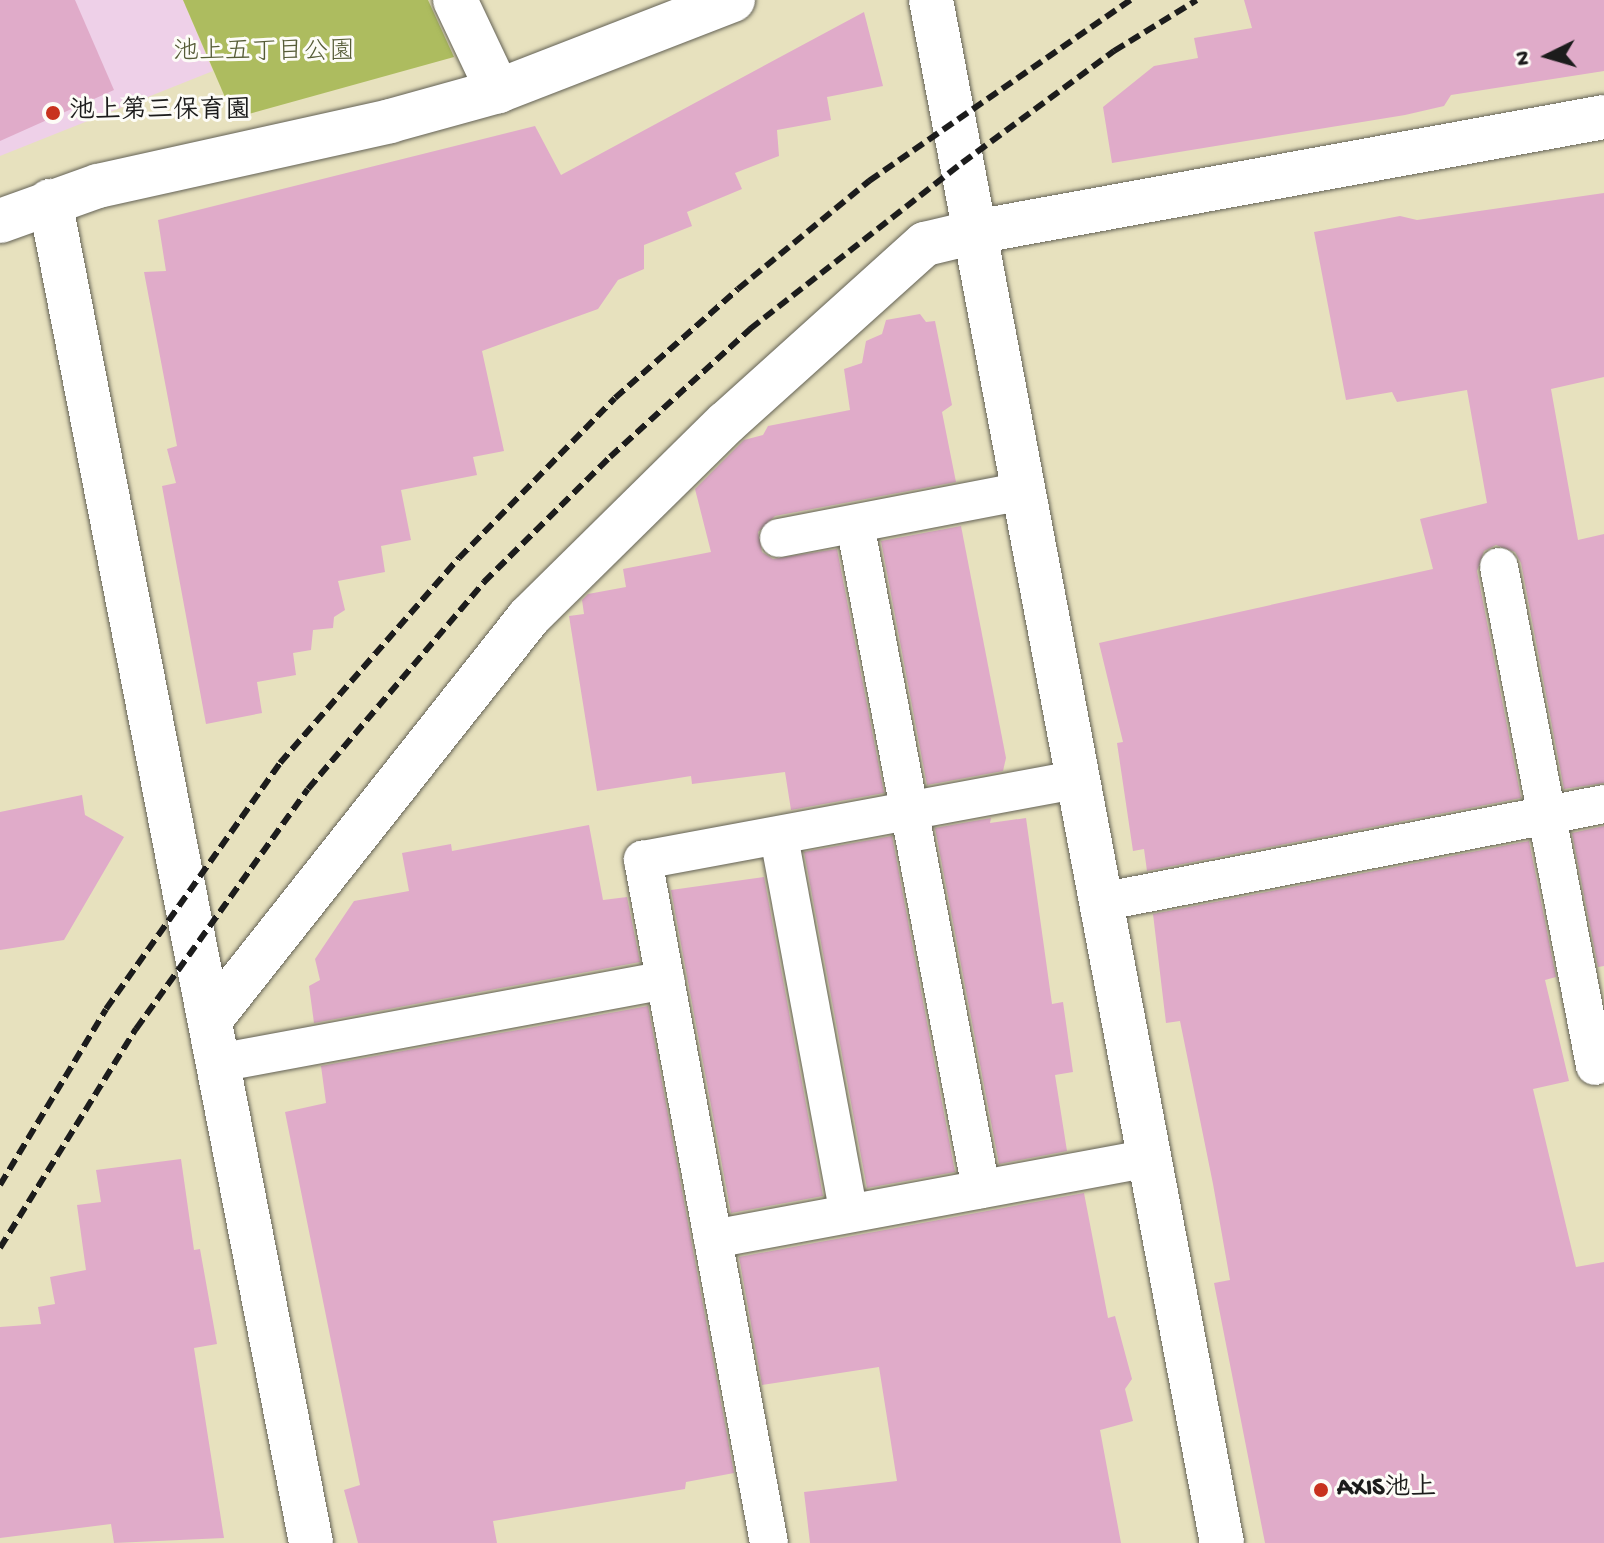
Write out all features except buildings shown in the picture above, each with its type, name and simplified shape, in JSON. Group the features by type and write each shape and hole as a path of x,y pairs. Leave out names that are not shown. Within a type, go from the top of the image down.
{"street":[{"path":"455,0 498,91"},
{"path":"0,221 50,201 498,91 733,0"},
{"path":"931,0 1222,1543"},
{"path":"210,1020 529,617 726,423 925,244 975,232 1604,117"},
{"path":"50,201 311,1543"}],"lane":[{"path":"779,538 1024,491"},
{"path":"855,524 981,1189"},
{"path":"1499,567 1595,1066"},
{"path":"769,1543 643,860 909,813 1078,779"},
{"path":"1101,902 1604,804"},
{"path":"779,837 849,1213"},
{"path":"218,1063 665,980"},
{"path":"713,1239 1150,1158"}],"shaded area":[{"name":"池上第三保育園","path":"0,0 183,0 213,71 0,156"}],"green space":[{"name":"池上五丁目公園","path":"183,0 428,0 454,57 234,118"}],"railway":[{"path":"0,1185 106,1009 280,763 459,558 615,398 738,289 869,181 1130,0"},
{"path":"0,1248 136,1029 308,789 484,582 610,457 750,329 962,163 1114,51 1197,0"}],"place":[{"name":"池上第三保育園","path":"53,113"},
{"name":"AXIS池上","path":"1321,1490"}]}
